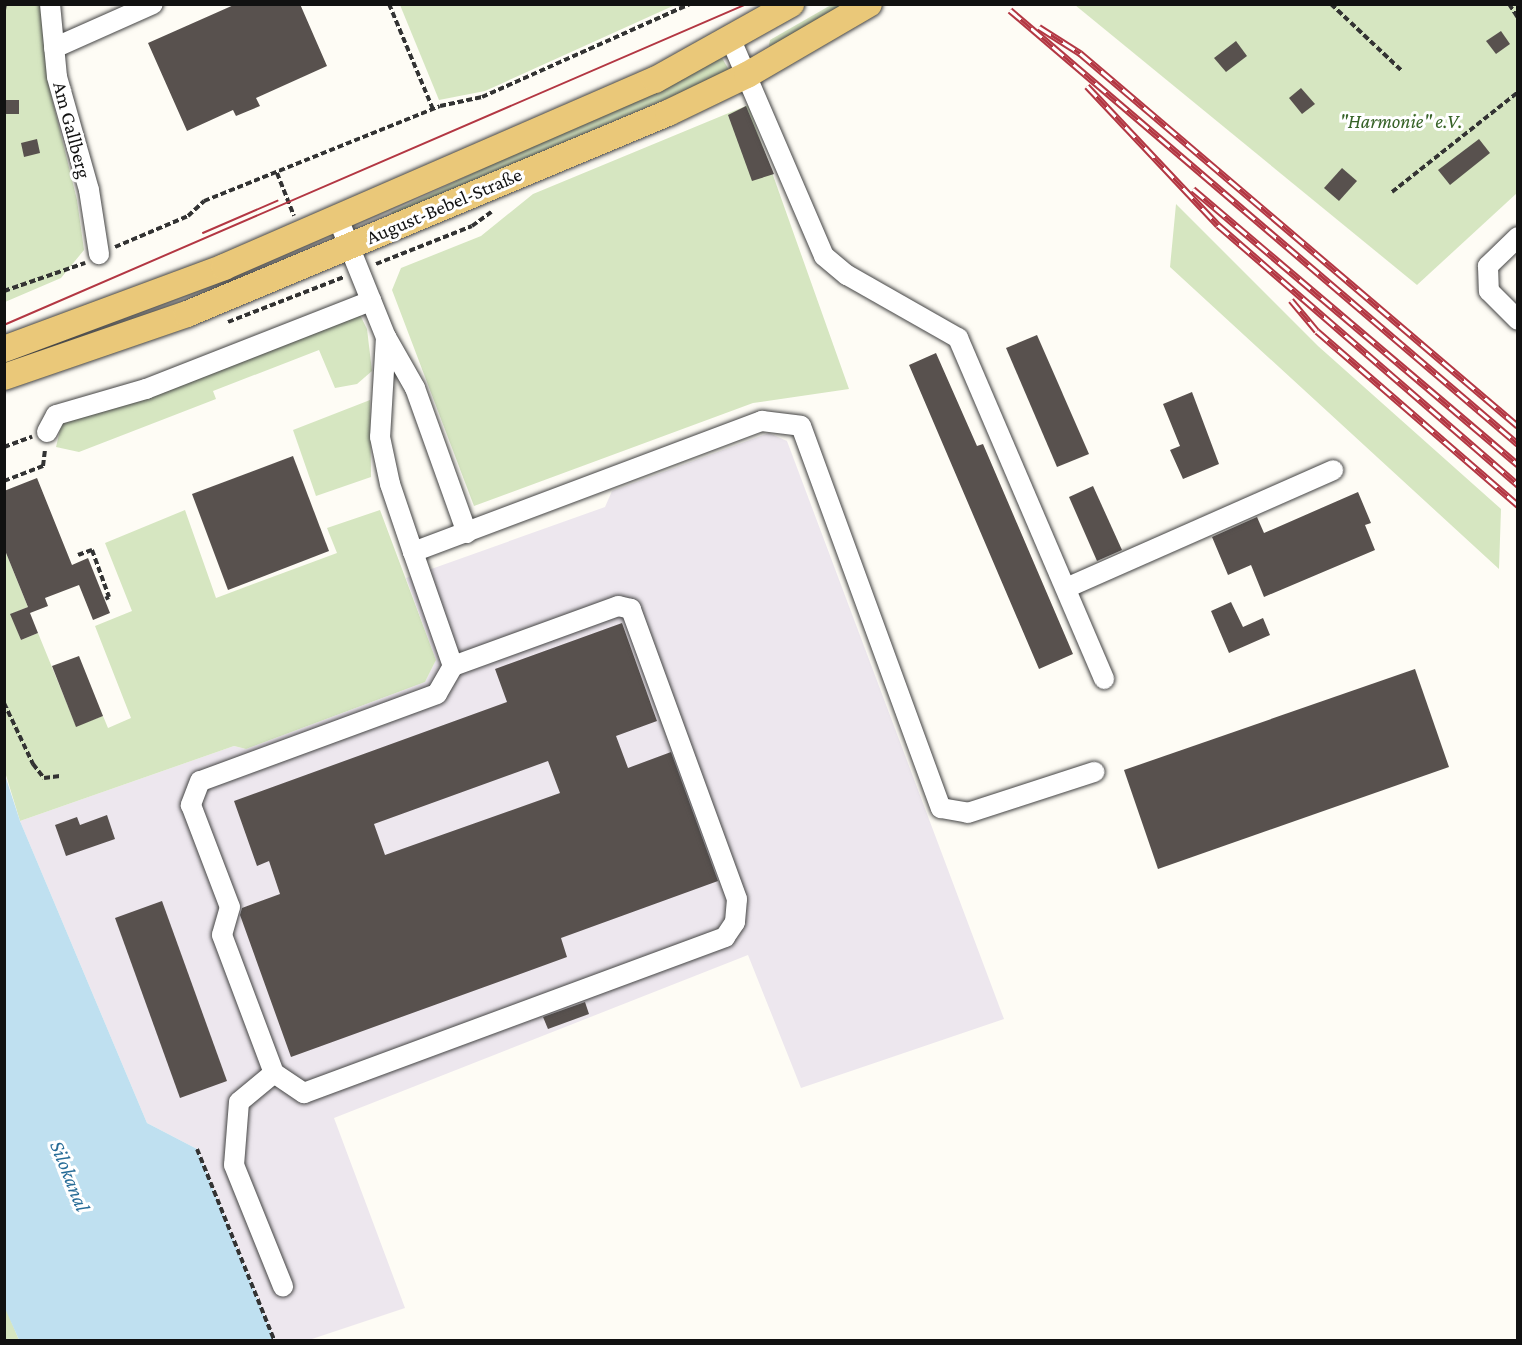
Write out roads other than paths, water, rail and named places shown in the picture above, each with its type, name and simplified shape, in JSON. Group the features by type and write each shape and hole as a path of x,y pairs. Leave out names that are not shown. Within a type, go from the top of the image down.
{"main road":[{"name":"August-Bebel-Straße","path":"4,349 224,267 336,216 655,80 731,40 791,4"},
{"name":"August-Bebel-Straße","path":"4,377 187,314 668,113 747,75 869,4"}],"street":[{"name":"Am Gallberg","path":"50,4 57,77 88,190 99,254"},
{"path":"54,48 153,4"},
{"path":"731,40 824,256 847,275 958,338 1104,678"},
{"path":"336,216 386,337 415,388 467,533"},
{"path":"1518,237 1488,266 1488,291 1518,320"},
{"path":"47,432 56,415 146,389 371,301"},
{"path":"386,337 380,437 390,484 453,666"},
{"path":"413,552 762,421 801,426 941,808 968,813 1094,772"},
{"path":"1066,588 1333,470"},
{"path":"618,606 631,609 737,899 735,922 725,937 304,1093 274,1073 222,935 230,907 191,804 201,781 437,694 453,666 618,606"},
{"path":"274,1073 239,1102 234,1165 283,1286"}],"water":[{"name":"Silokanal","path":"4,772 20,821 147,1123 197,1149 274,1340 19,1340 4,1306"}],"tram line":[{"path":"4,325 747,4"},
{"path":"203,233 277,201"}],"railway":[{"path":"1010,10 1518,444"},
{"path":"1039,27 1080,53 1518,426"},
{"path":"1087,86 1218,225 1518,485"},
{"path":"1193,189 1518,465"},
{"path":"1291,300 1317,331 1518,505"}],"park label":[{"name":"\"Harmonie\" e.V.","path":"1401,121"}]}
